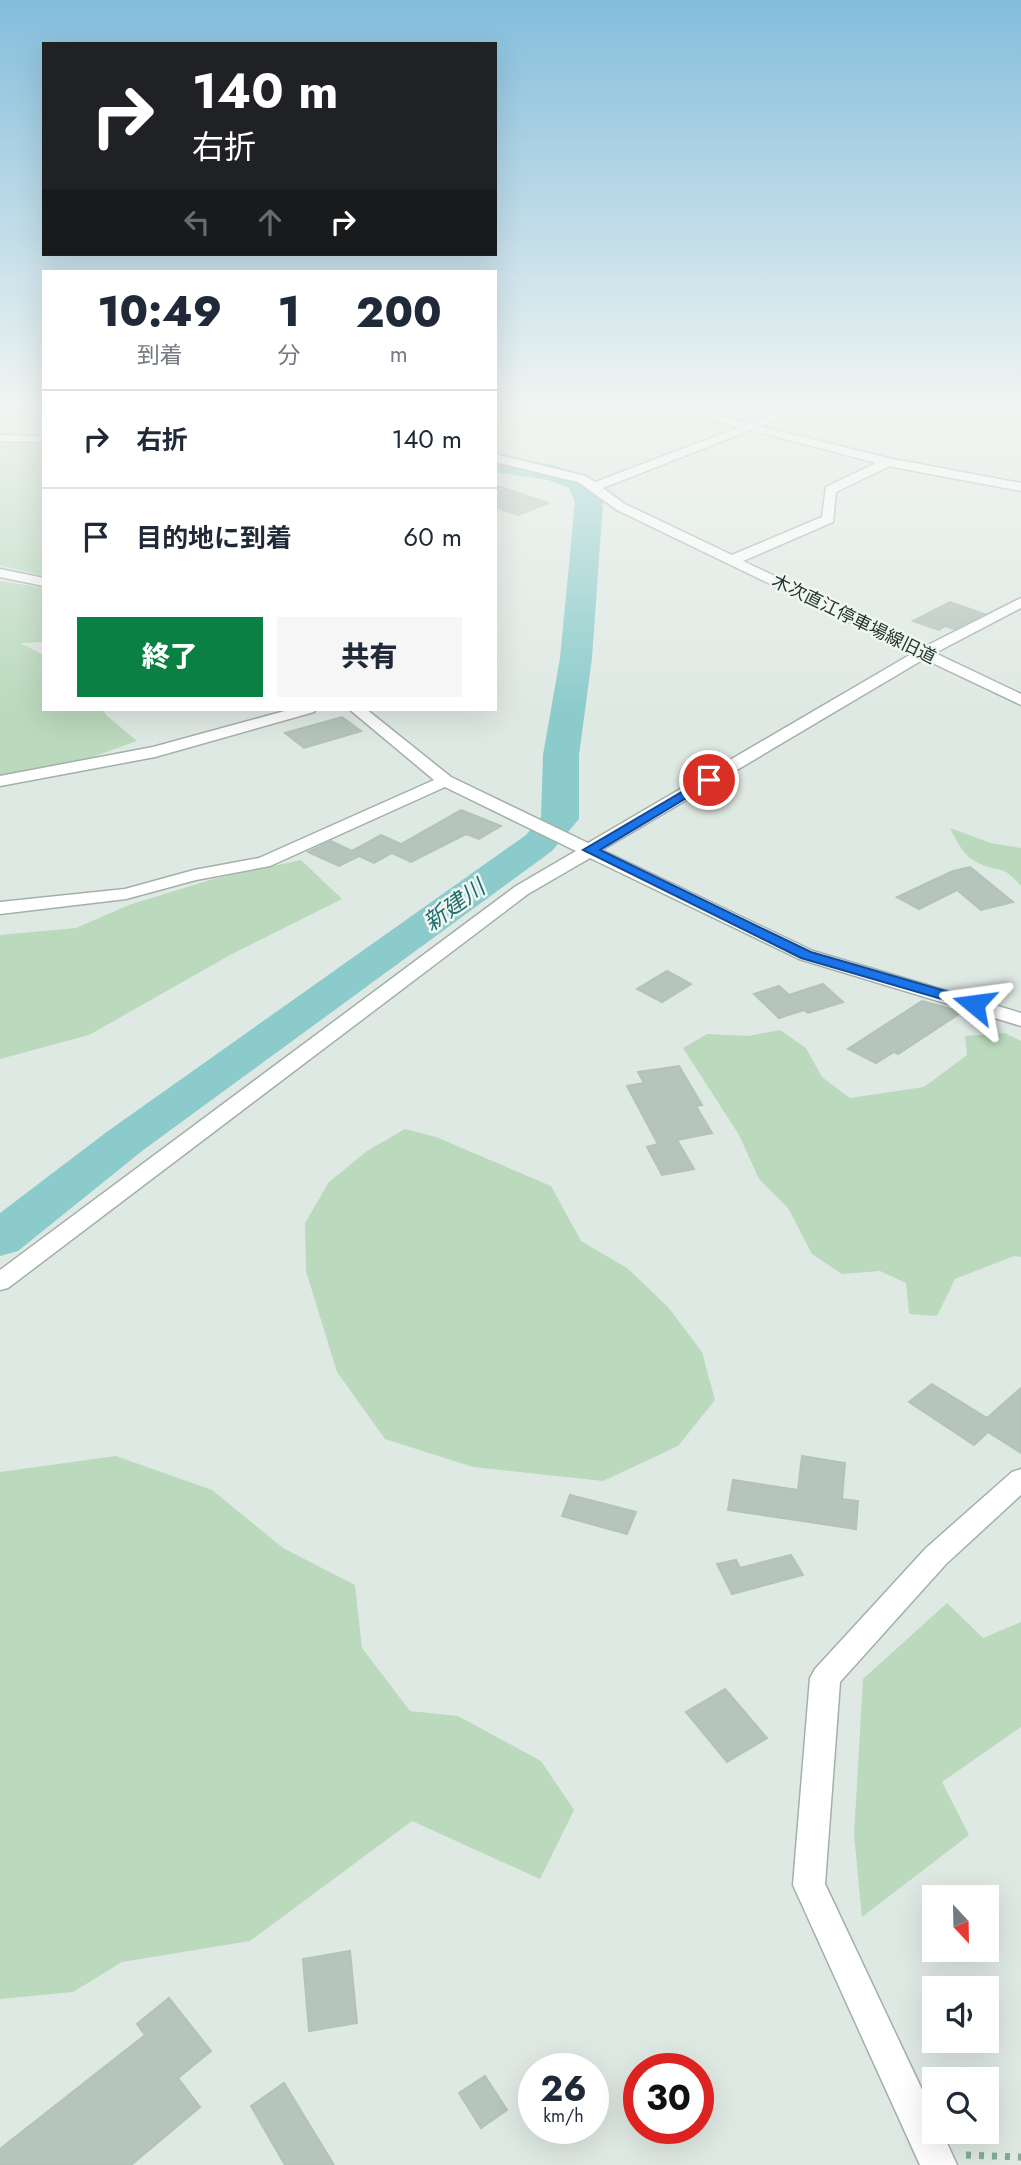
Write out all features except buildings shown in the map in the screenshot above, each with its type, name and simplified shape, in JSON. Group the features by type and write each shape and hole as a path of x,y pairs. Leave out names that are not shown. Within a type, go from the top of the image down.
{"street":[{"name":"木次直江停車場線旧道","path":"627,510 1021,700"},
{"path":"733,561 828,519 829,510"},
{"path":"0,573 42,582"},
{"path":"0,1282 581,847 923,653 1021,601"},
{"path":"0,781 155,752 301,711"},
{"path":"359,711 445,781 806,955 1021,1020"},
{"path":"0,908 126,894 194,875 264,862 445,781"},
{"path":"937,2159 809,1885 825,1678 936,1556 1021,1479"}],"path":[{"path":"937,2159 1021,2157"}],"green space":[{"path":"0,510 42,510 42,576 0,565"},
{"path":"0,581 42,588 42,642 20,643 42,654 42,711 104,711 137,741 87,759 0,775"},
{"path":"950,828 991,843 1021,848 1021,886 1004,871 978,863 968,856"},
{"path":"301,860 342,899 232,954 89,1035 0,1059 0,935 76,928 129,905 213,879"},
{"path":"780,1030 806,1048 822,1077 850,1098 924,1087 967,1055 965,1036 1005,1033 1021,1041 1021,1257 1014,1256 955,1279 937,1316 909,1314 906,1283 880,1271 842,1274 812,1254 788,1208 759,1179 739,1135 683,1048 707,1034 748,1036"},
{"path":"405,1129 436,1137 551,1186 581,1241 627,1268 668,1307 702,1352 715,1400 678,1446 603,1481 473,1467 385,1439 337,1372 306,1271 305,1223 329,1182 367,1151"},
{"path":"116,1456 212,1490 283,1548 355,1585 362,1648 410,1711 458,1716 541,1761 574,1810 540,1879 412,1821 250,1941 122,1962 73,1992 0,1999 0,1472"},
{"path":"947,1603 983,1638 1021,1622 1021,1727 942,1782 969,1835 862,1917 854,1835 863,1679"}],"waterway":[{"name":"新建川","path":"0,1239 125,1141 539,843 560,819 561,755 576,658 588,510"}],"route":[{"path":"709,780 590,850 806,955 974,1004"}]}
